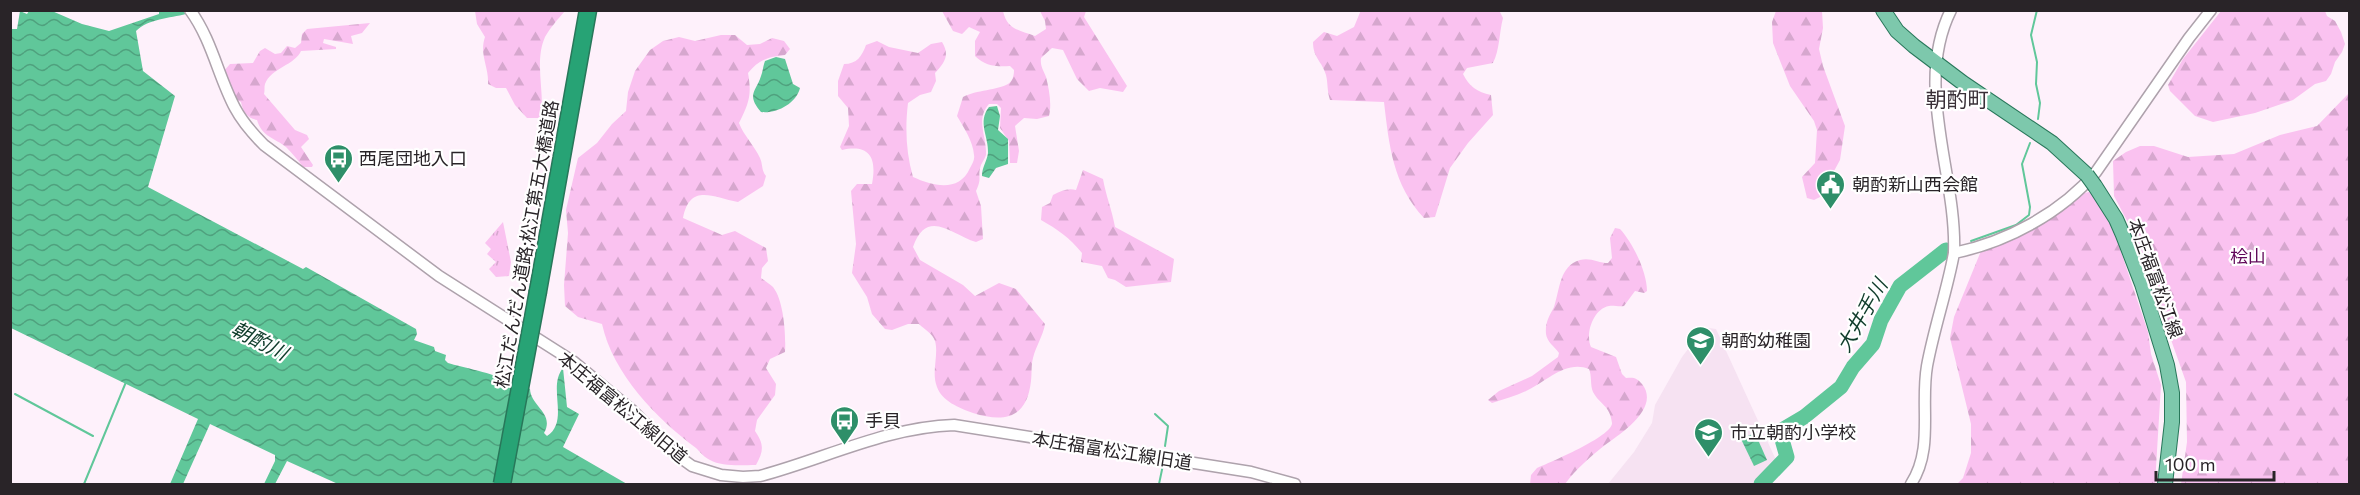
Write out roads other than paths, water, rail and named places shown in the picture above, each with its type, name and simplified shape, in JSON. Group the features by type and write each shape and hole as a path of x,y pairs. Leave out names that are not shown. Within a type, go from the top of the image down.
{"highway":[{"path":"565,134 580,10"},
{"name":"松江だんだん道路;松江第五大橋道路","path":"502,484 588,10"}],"main road":[{"name":"本庄福富松江線","path":"1883,10 1897,31 1936,63 2052,143 2091,180 2116,219 2142,284 2167,366 2172,393 2172,422 2165,484"}],"street":[{"name":"本庄福富松江線旧道","path":"190,10 205,35 235,109 264,145 431,271 574,362 633,411 674,453 692,466 721,475 760,476 900,433 924,427 954,425 1240,470 1295,484"},
{"path":"1911,484 1922,459 1926,441 1927,366 1954,253 1952,202 1936,89 1936,63 1951,10"},
{"path":"1954,253 2013,233 2046,216 2080,190 2096,172 2183,46 2211,10"}],"water":[{"name":"朝酌川","path":"20,11 27,14 29,11 52,11 82,24 109,31 159,14 159,11 183,11 186,14 153,21 136,31 143,71 175,96 148,187 303,269 306,267 416,329 417,334 414,340 434,347 435,351 446,355 445,360 448,363 504,380 511,379 530,389 534,401 547,420 544,433 547,436 554,430 557,422 557,385 563,368 567,407 579,414 563,447 627,484 338,484 287,461 275,484 264,484 275,461 275,455 210,424 183,484 170,484 198,419 11,328 10,29 17,29"},
{"path":"776,57 785,59 793,84 800,88 798,94 785,107 761,112 754,101 754,93 765,61"},
{"path":"997,106 1000,116 998,130 1008,139 1008,164 996,168 989,178 982,176 988,153 984,118 989,107"},
{"path":"1755,433 1767,460 1754,466 1741,439"}],"waterway":[{"name":"大井手川","path":"2037,10 2031,35 2037,62 2036,84 2040,103 2038,119"},
{"name":"大井手川","path":"1971,241 2016,225 2029,215 2030,207 2022,164 2030,143"},
{"name":"大井手川","path":"1761,484 1787,457 1781,436 1782,430 1804,417 1841,387 1853,367 1873,344 1881,320 1900,286 1946,250"},
{"path":"84,484 126,382"},
{"path":"15,394 93,436"},
{"path":"1155,414 1168,426 1165,446"},
{"path":"1159,484 1163,465"}],"place":[{"name":"西尾団地入口","path":"338,184"},
{"name":"朝酌新山西会館","path":"1831,210"},
{"name":"朝酌幼稚園","path":"1700,366"},
{"name":"手貝","path":"844,446"},
{"name":"市立朝酌小学校","path":"1709,458"}],"district":[{"name":"朝酌町","path":"1957,98"}],"park label":[{"name":"桧山","path":"2248,256"}]}
